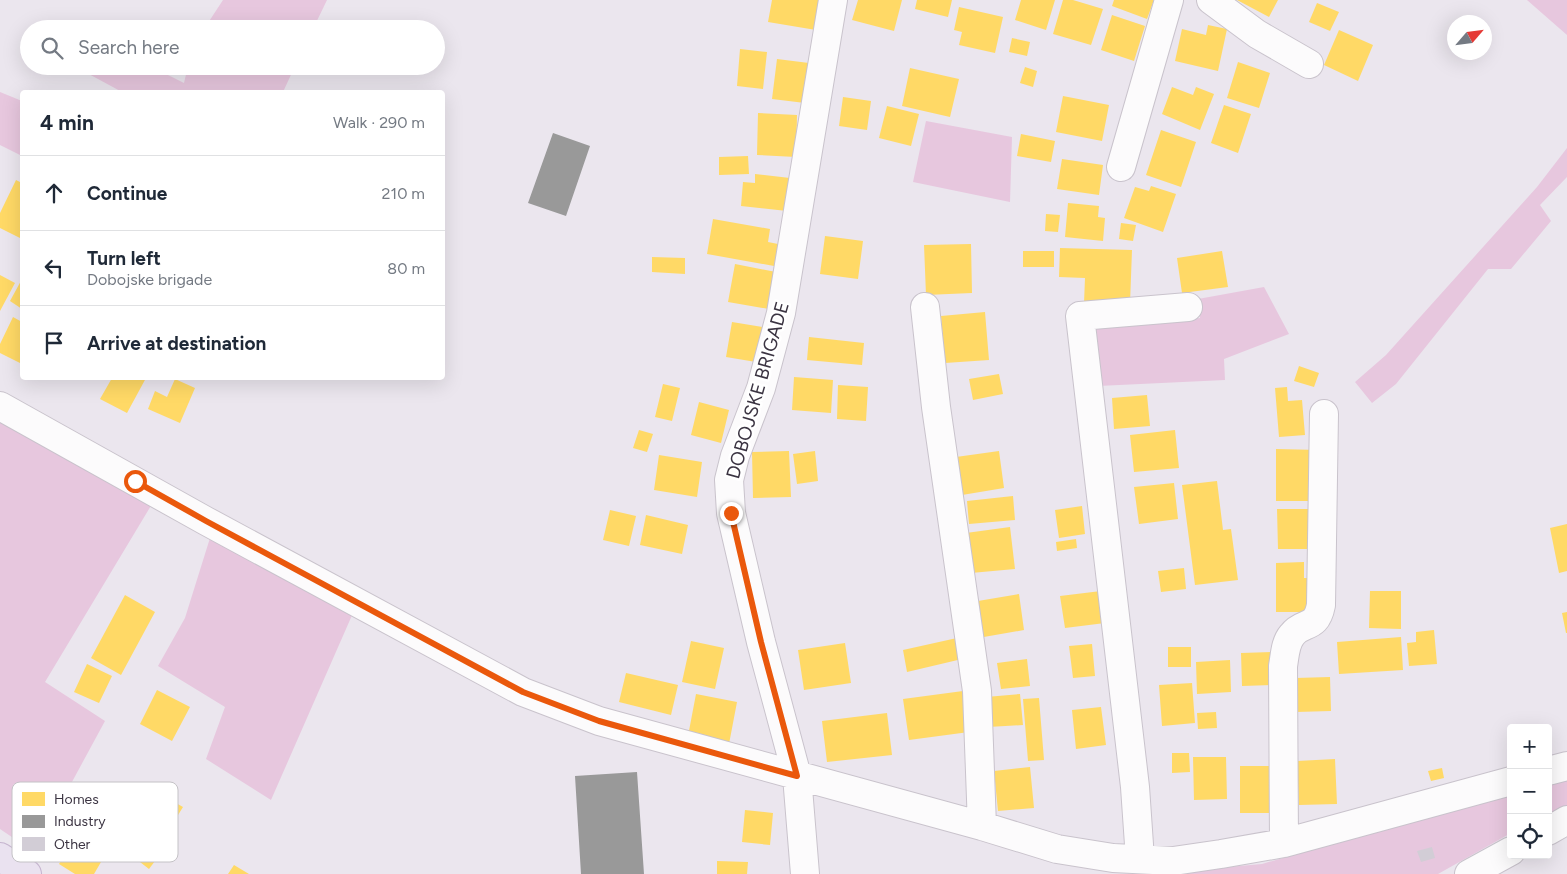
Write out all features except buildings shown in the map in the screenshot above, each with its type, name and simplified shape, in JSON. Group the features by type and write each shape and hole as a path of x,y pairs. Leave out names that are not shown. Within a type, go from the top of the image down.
{"main road":[{"path":"0,857 27,874"}],"street":[{"name":"DOBOJSKE BRIGADE","path":"805,874 797,776 752,605 731,513 729,480 735,456 762,388 781,313 833,0"},
{"path":"1121,167 1169,0"},
{"path":"1211,0 1258,34 1309,64"},
{"path":"925,307 936,407 977,691 982,826"},
{"path":"1140,860 1135,787 1080,316 1188,307"},
{"path":"0,406 206,521 523,692 599,721 982,826 1057,849 1113,858 1173,861 1284,843 1507,782"},
{"path":"1284,843 1283,666 1286,643 1290,636 1296,630 1312,623 1319,614 1321,605 1324,414"},
{"path":"1552,770 1567,766"},
{"path":"1552,828 1567,820"},
{"path":"1469,874 1507,853"}],"shaded area":[{"path":"223,0 327,0 317,20 210,20"},
{"path":"1527,0 1567,0 1567,35"},
{"path":"91,75 168,75 184,83 186,75 291,75 284,90 118,90"},
{"path":"0,92 20,100 20,155 0,145"},
{"path":"926,121 1012,137 1010,202 913,182"},
{"path":"1567,148 1567,177 1540,205 1551,221 1511,269 1488,269 1396,384 1372,403 1355,382 1386,355 1537,187"},
{"path":"1264,287 1289,334 1224,359 1225,380 1098,386 1094,326 1200,318 1198,299"},
{"path":"0,418 152,504 45,682 105,721 72,782 12,782 12,837 0,829"},
{"path":"210,538 353,613 271,800 206,759 225,707 158,666 185,618"},
{"path":"1567,776 1567,806 1552,813 1552,781"},
{"path":"1507,793 1507,835 1438,874 1183,874 1182,871 1262,864"}],"route":[{"path":"135,481 523,692 599,721 797,776 761,642 731,513"}]}
